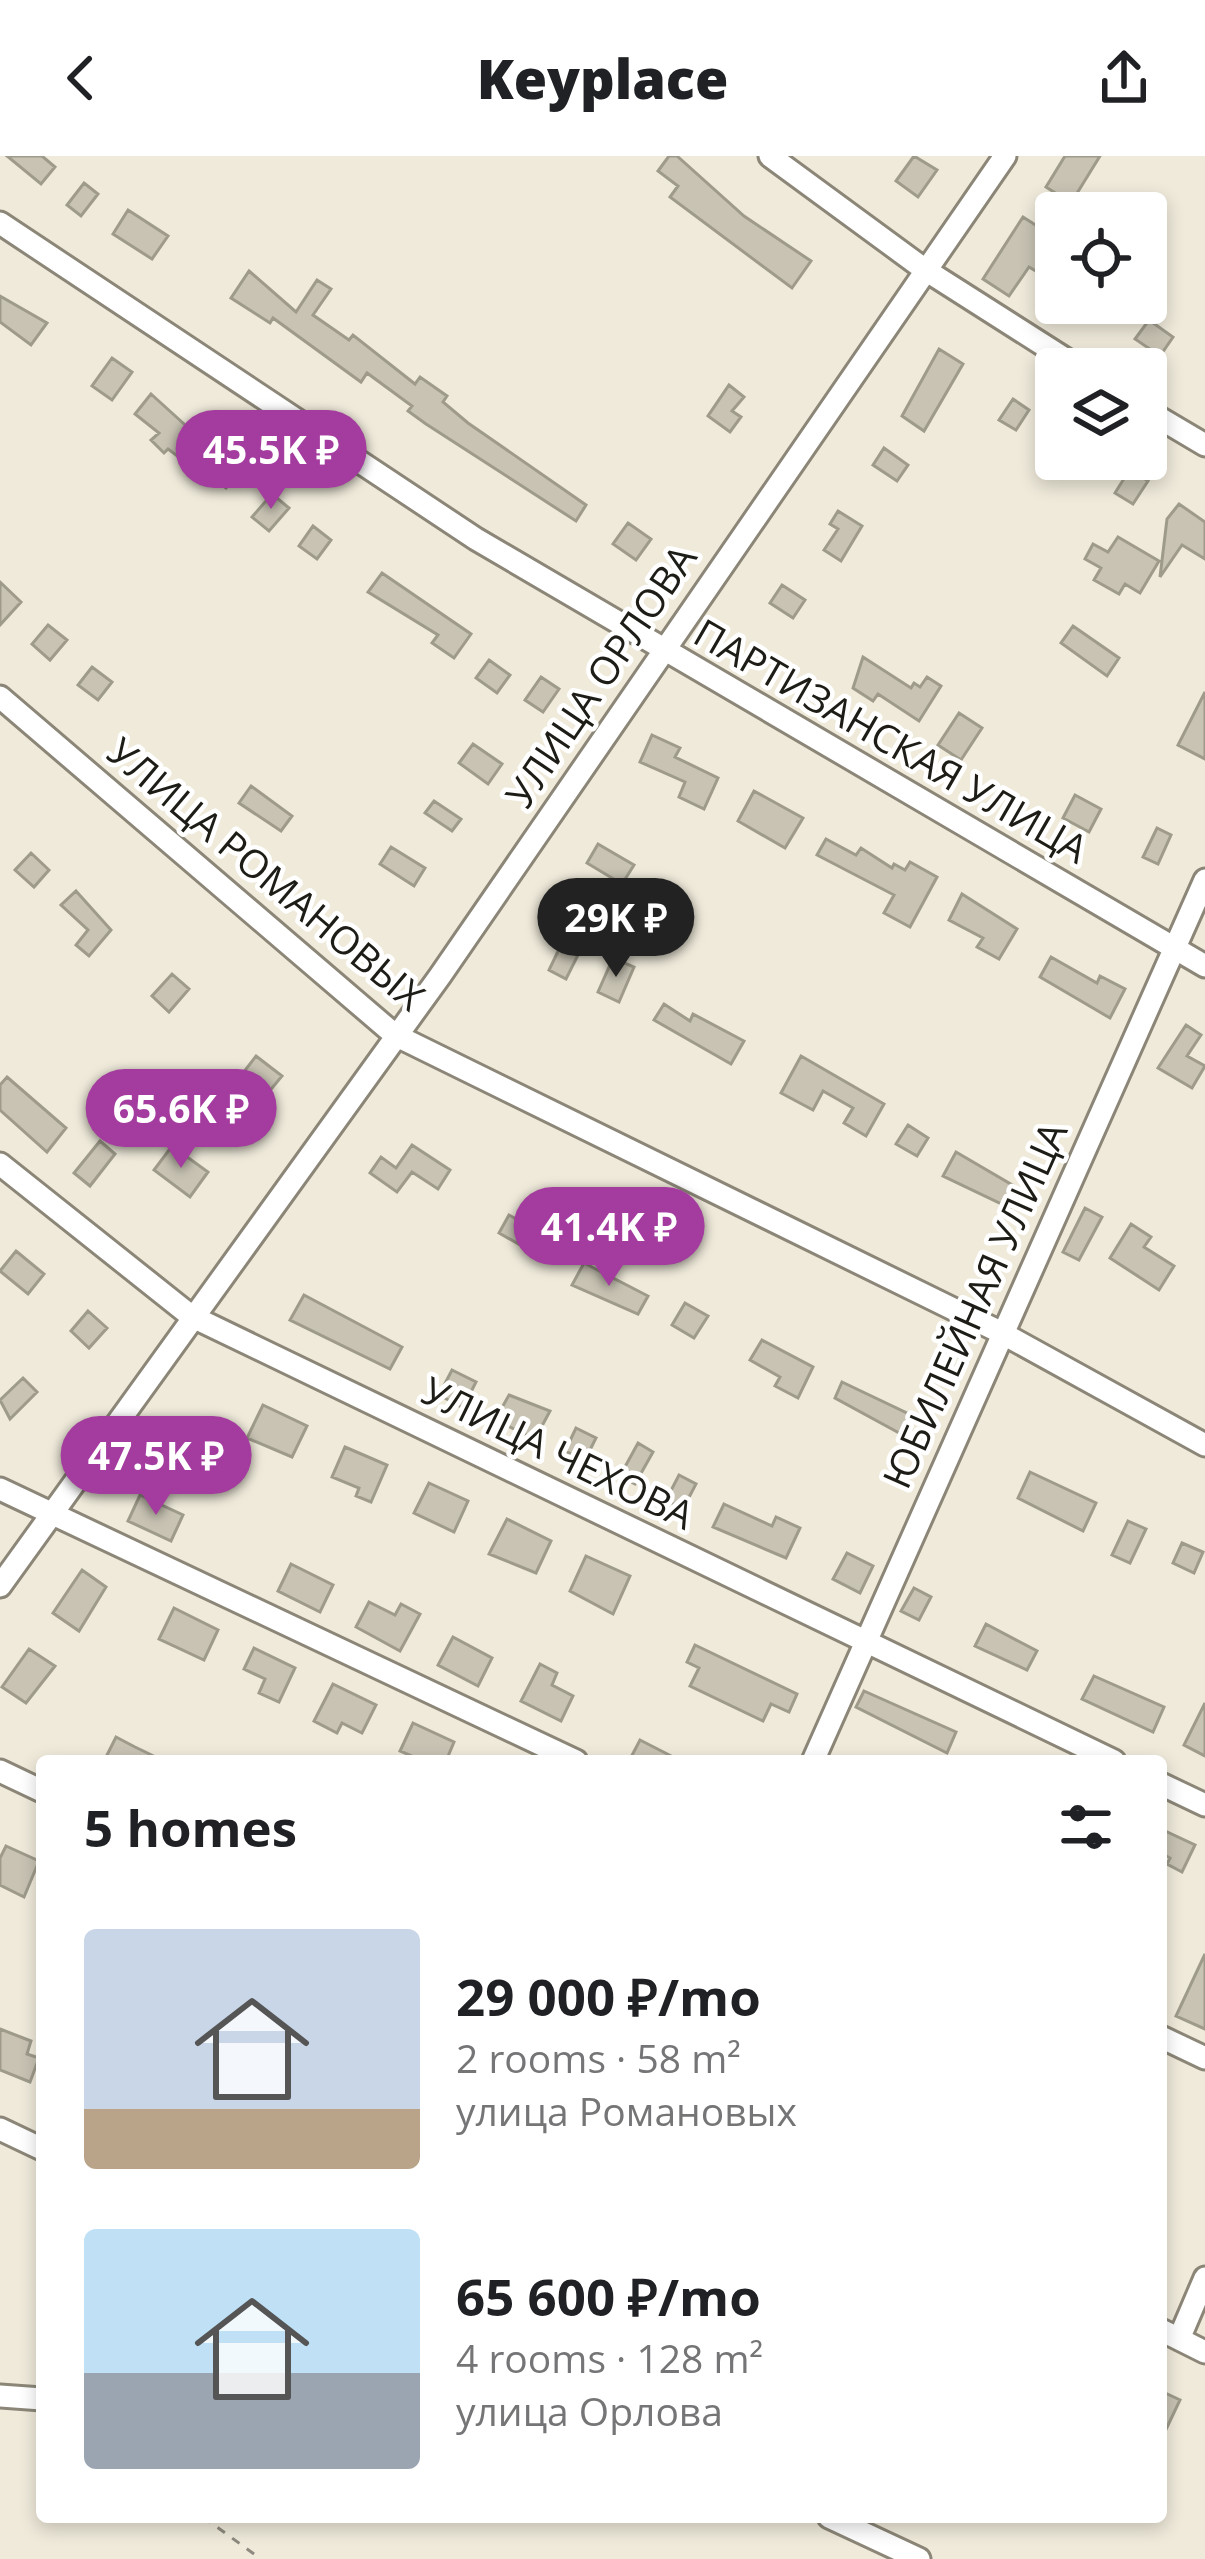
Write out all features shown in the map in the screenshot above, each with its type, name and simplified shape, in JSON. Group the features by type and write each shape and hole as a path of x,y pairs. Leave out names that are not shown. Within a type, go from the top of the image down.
{"street":[{"path":"770,156 925,269 1048,348"},
{"name":"УЛИЦА ОРЛОВА","path":"0,1586 394,1035 1005,156"},
{"name":"ПАРТИЗАНСКАЯ УЛИЦА","path":"0,224 285,417 662,649 1205,966"},
{"path":"1167,423 1205,446"},
{"name":"УЛИЦА РОМАНОВЫХ","path":"0,697 394,1035 1000,1332 1205,1444"},
{"name":"ЮБИЛЕЙНАЯ УЛИЦА","path":"815,1755 1205,880"},
{"name":"УЛИЦА ЧЕХОВА","path":"0,1164 191,1316 1102,1755"},
{"path":"0,1490 563,1755"},
{"path":"0,1771 36,1788"},
{"path":"1167,1787 1205,1805"},
{"path":"1167,2040 1205,2058"},
{"path":"0,2129 36,2146"},
{"path":"1205,2278 1170,2334 1205,2352"},
{"path":"0,2396 36,2399"},
{"path":"842,2523 919,2559"}],"path":[{"path":"211,2523 261,2559"}],"building":[{"path":"7,156 42,156 55,167 41,184"},
{"path":"669,156 677,156 744,216 811,261 792,288 670,197 678,186 658,171"},
{"path":"914,156 937,170 918,197 896,181"},
{"path":"1065,156 1100,156 1078,192 1054,192 1046,187"},
{"path":"84,183 98,194 81,216 67,205"},
{"path":"128,210 168,236 152,259 113,234"},
{"path":"1023,217 1035,225 1035,271 1029,267 1009,296 983,279"},
{"path":"249,271 296,312 317,280 331,289 313,315 349,340 353,335 415,384 420,377 447,396 443,402 468,423 586,505 576,521 426,424 408,411 412,406 367,373 361,382 273,318 270,323 231,298"},
{"path":"0,296 47,323 31,345 0,322"},
{"path":"1146,324 1155,324 1173,337 1165,348 1148,348 1135,339"},
{"path":"939,349 963,364 924,431 902,416"},
{"path":"112,358 132,372 112,400 92,386"},
{"path":"729,385 744,397 732,411 741,417 730,432 708,416"},
{"path":"151,394 238,473 226,488 194,462 191,466 168,449 164,453 151,440 159,433 135,414"},
{"path":"1013,399 1029,410 1016,430 999,420"},
{"path":"884,448 908,465 897,481 873,465"},
{"path":"1123,480 1148,481 1133,504 1115,493"},
{"path":"272,494 289,508 269,531 252,517"},
{"path":"1179,504 1205,522 1205,559 1182,545 1160,577 1167,519"},
{"path":"838,511 862,526 841,561 824,550 838,529 830,524"},
{"path":"628,523 651,539 636,560 613,544"},
{"path":"313,526 331,540 317,559 299,546"},
{"path":"1118,537 1159,561 1140,593 1125,584 1119,594 1094,580 1101,568 1085,559 1093,544 1108,552"},
{"path":"382,573 471,634 454,658 432,643 438,635 368,592"},
{"path":"0,582 21,602 0,625"},
{"path":"782,585 805,600 793,618 770,603"},
{"path":"48,625 67,640 50,660 32,644"},
{"path":"1073,626 1119,658 1107,676 1061,643"},
{"path":"863,657 911,688 914,683 920,687 927,677 941,686 919,721 878,694 873,701 853,688"},
{"path":"489,660 510,675 497,693 476,678"},
{"path":"92,667 112,682 98,700 78,685"},
{"path":"541,677 559,689 543,712 525,700"},
{"path":"1205,692 1205,759 1178,745"},
{"path":"959,713 982,728 961,760 938,745"},
{"path":"652,735 680,748 675,757 718,778 704,809 679,797 685,782 640,762"},
{"path":"473,744 502,764 488,784 459,763"},
{"path":"251,786 292,816 281,831 239,803"},
{"path":"754,791 803,818 785,848 738,821"},
{"path":"1075,795 1101,809 1089,832 1063,818"},
{"path":"434,801 461,819 452,831 425,813"},
{"path":"1157,828 1171,835 1158,864 1143,857"},
{"path":"826,839 856,855 861,848 892,868 894,864 905,870 910,862 937,877 910,927 884,913 894,895 817,855"},
{"path":"598,844 634,865 622,884 587,863"},
{"path":"391,847 425,868 414,886 380,864"},
{"path":"31,853 49,870 34,887 15,870"},
{"path":"76,891 111,930 89,956 76,945 88,930 61,905"},
{"path":"962,894 1017,929 999,959 977,947 983,938 949,920"},
{"path":"560,947 578,955 566,979 549,970"},
{"path":"1051,957 1097,983 1100,976 1125,989 1110,1018 1040,977"},
{"path":"613,958 634,967 619,1002 598,992"},
{"path":"172,974 189,989 169,1012 152,996"},
{"path":"664,1004 690,1021 693,1014 744,1041 731,1064 654,1020"},
{"path":"1186,1025 1201,1035 1187,1056 1205,1066 1192,1088 1158,1068"},
{"path":"256,1056 282,1076 268,1093 243,1073"},
{"path":"801,1056 884,1104 866,1136 844,1123 853,1108 823,1091 813,1110 781,1093"},
{"path":"7,1077 66,1128 47,1152 0,1110 0,1085"},
{"path":"908,1125 928,1138 917,1156 896,1144"},
{"path":"100,1141 115,1154 90,1186 74,1173"},
{"path":"412,1145 450,1170 438,1189 412,1172 397,1192 370,1173 381,1157 396,1168"},
{"path":"172,1146 208,1172 190,1197 154,1170"},
{"path":"956,1152 1021,1190 1010,1208 943,1176"},
{"path":"1085,1208 1102,1217 1079,1260 1063,1252"},
{"path":"509,1215 533,1228 522,1246 499,1233"},
{"path":"1131,1224 1151,1237 1144,1247 1174,1266 1159,1290 1110,1258"},
{"path":"16,1251 44,1274 28,1294 0,1271"},
{"path":"584,1263 648,1296 638,1314 572,1285"},
{"path":"304,1295 402,1347 390,1369 290,1320"},
{"path":"685,1303 708,1316 694,1338 672,1325"},
{"path":"88,1311 107,1328 89,1348 71,1331"},
{"path":"762,1340 813,1367 798,1398 775,1386 780,1377 750,1360"},
{"path":"452,1370 476,1382 463,1408 439,1395"},
{"path":"23,1378 37,1392 10,1419 0,1400"},
{"path":"842,1382 911,1415 901,1434 835,1398"},
{"path":"509,1395 550,1411 535,1439 495,1420"},
{"path":"263,1405 307,1426 292,1457 247,1438"},
{"path":"183,1427 207,1443 177,1485 155,1469"},
{"path":"576,1428 596,1438 585,1460 565,1451"},
{"path":"638,1443 653,1452 635,1484 620,1476"},
{"path":"345,1447 387,1465 371,1502 356,1496 359,1488 332,1477"},
{"path":"1030,1472 1096,1503 1083,1531 1018,1498"},
{"path":"679,1475 696,1484 683,1509 666,1500"},
{"path":"429,1483 468,1501 454,1532 414,1513"},
{"path":"140,1495 183,1515 171,1541 128,1521"},
{"path":"724,1504 772,1526 776,1517 800,1528 786,1558 713,1527"},
{"path":"507,1519 551,1541 536,1573 489,1554"},
{"path":"1128,1521 1146,1529 1130,1563 1112,1555"},
{"path":"1182,1543 1203,1552 1194,1573 1173,1563"},
{"path":"847,1553 873,1566 860,1593 833,1579"},
{"path":"586,1556 630,1576 613,1614 570,1591"},
{"path":"291,1564 333,1585 320,1612 278,1591"},
{"path":"82,1570 106,1587 79,1631 53,1613"},
{"path":"914,1588 931,1597 919,1620 901,1611"},
{"path":"369,1602 395,1615 401,1604 420,1614 400,1651 356,1627"},
{"path":"174,1608 218,1630 204,1660 159,1639"},
{"path":"986,1624 1037,1651 1027,1670 975,1646"},
{"path":"453,1637 492,1658 478,1686 438,1665"},
{"path":"695,1645 797,1694 789,1712 771,1704 763,1721 690,1686 699,1668 687,1662"},
{"path":"254,1648 295,1668 279,1702 259,1693 265,1679 244,1669"},
{"path":"29,1649 55,1666 26,1703 2,1687"},
{"path":"540,1664 557,1673 552,1685 573,1696 561,1721 521,1701"},
{"path":"1094,1676 1164,1707 1153,1732 1082,1699"},
{"path":"333,1684 376,1705 362,1733 342,1723 337,1733 314,1721"},
{"path":"864,1691 956,1732 947,1753 856,1707"},
{"path":"1205,1703 1205,1756 1184,1745"},
{"path":"413,1723 454,1742 449,1755 400,1751"},
{"path":"116,1737 152,1755 107,1755"},
{"path":"640,1740 669,1755 632,1755"},
{"path":"1167,1832 1195,1845 1182,1872 1167,1864"},
{"path":"6,1846 36,1860 24,1897 0,1885 0,1858"},
{"path":"1205,1954 1205,2029 1176,2016"},
{"path":"0,2029 31,2041 27,2054 36,2057 36,2066 30,2082 0,2070"},
{"path":"1167,2394 1180,2400 1167,2427"}]}
